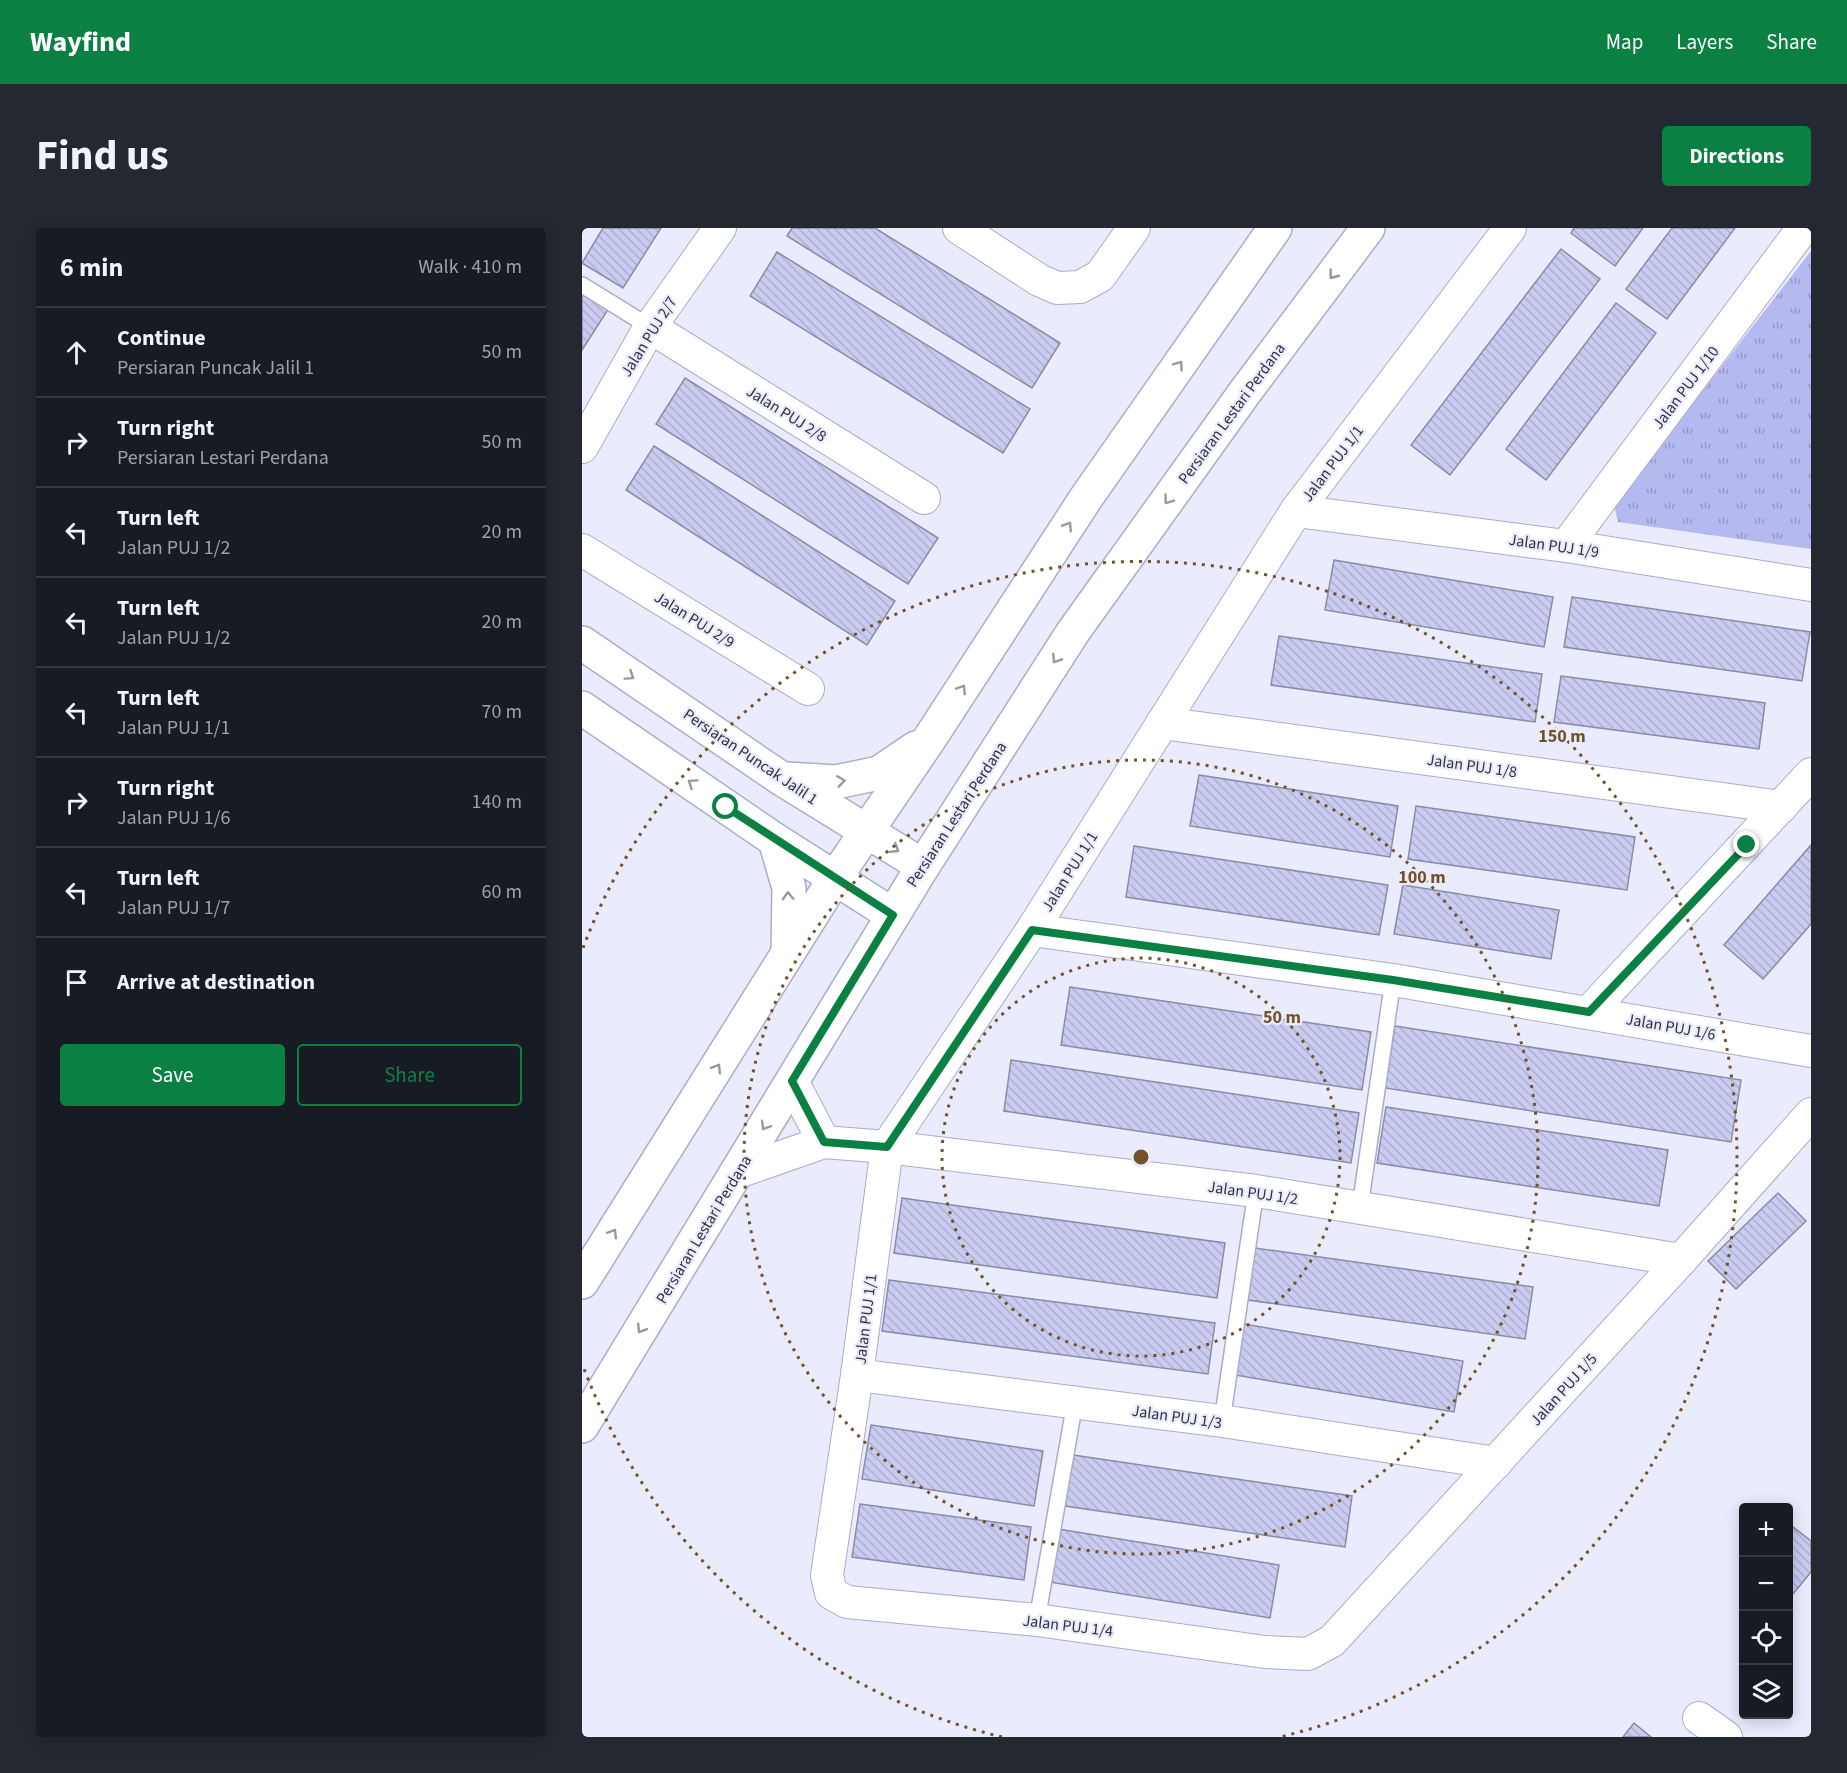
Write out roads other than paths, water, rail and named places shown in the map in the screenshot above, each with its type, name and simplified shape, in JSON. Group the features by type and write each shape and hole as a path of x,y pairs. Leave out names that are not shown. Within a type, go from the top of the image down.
{"main road":[{"path":"582,1282 835,878 930,738 1086,498 1275,228"},
{"name":"Persiaran Lestari Perdana","path":"582,1426 922,866 1073,633 1245,392 1368,228"},
{"name":"Persiaran Puncak Jalil 1","path":"582,643 783,779 922,866"},
{"path":"582,708 775,840 893,915"},
{"path":"783,779 836,782 879,773 930,738"},
{"path":"775,840 789,888 788,954"}],"street":[{"name":"Jalan PUJ 2/7","path":"582,447 650,327 720,228"},
{"path":"958,228 1039,280 1057,288 1080,287 1100,276 1134,228"},
{"name":"Jalan PUJ 1/1","path":"831,1593 827,1575 857,1375 887,1147 1032,930 1296,511 1510,228"},
{"name":"Jalan PUJ 1/10","path":"1566,546 1803,228"},
{"name":"Jalan PUJ 2/8","path":"650,327 924,498"},
{"name":"Jalan PUJ 1/9","path":"1296,511 1566,546 1811,585"},
{"name":"Jalan PUJ 2/9","path":"582,550 808,689"},
{"name":"Jalan PUJ 1/8","path":"1162,723 1781,807"},
{"path":"1589,1012 1811,774"},
{"name":"Jalan PUJ 1/6","path":"1032,930 1393,980 1811,1051"},
{"path":"792,1081 824,1142"},
{"name":"Jalan PUJ 1/5","path":"1308,1654 1332,1641 1681,1260 1811,1114"},
{"name":"Jalan PUJ 1/2","path":"738,1172 824,1142 887,1147 1256,1191 1681,1260"},
{"name":"Jalan PUJ 1/3","path":"857,1375 1222,1422 1496,1463"},
{"name":"Jalan PUJ 1/4","path":"831,1593 847,1602 1037,1620 1265,1652 1308,1654"},
{"path":"1699,1718 1726,1737"}],"lane":[{"path":"582,285 650,327"},
{"path":"1360,1207 1393,980"},
{"path":"1222,1422 1256,1191"},
{"path":"1037,1620 1075,1402"}]}
